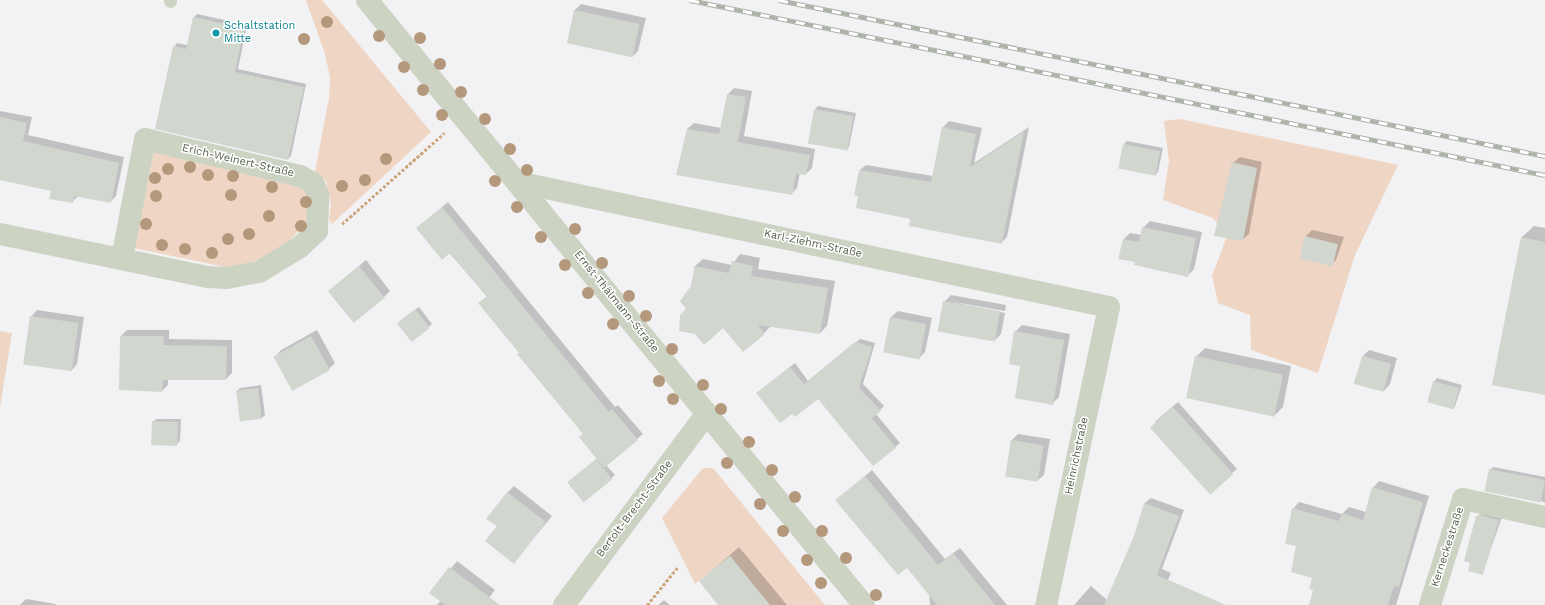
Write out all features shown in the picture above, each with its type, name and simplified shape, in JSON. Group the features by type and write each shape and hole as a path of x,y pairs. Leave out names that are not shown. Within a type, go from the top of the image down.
{"street":[{"name":"Ernst-Thälmann-Straße","path":"367,0 864,605"},
{"name":"Erich-Weinert-Straße","path":"122,259 145,139 300,176 313,182 318,194 317,231"},
{"name":"Karl-Ziehm-Straße","path":"518,182 1109,307"},
{"path":"0,234 208,277 245,276 259,272 300,247 317,231"},
{"name":"Heinrichstraße","path":"1046,605 1109,307"},
{"name":"Bertolt-Brecht-Straße","path":"564,605 707,413"},
{"name":"Kerneckestraße","path":"1430,605 1463,499 1545,517"}],"path":[{"path":"317,231 345,223 463,116"},
{"path":"648,605 677,568"}],"shaded area":[{"path":"306,0 322,0 431,132 332,224 329,219 331,205 326,181 315,171 329,98 330,77 325,54"},
{"path":"1180,119 1398,165 1355,255 1318,373 1251,350 1250,315 1218,303 1212,276 1227,236 1213,218 1163,200 1169,161 1164,121"},
{"path":"154,151 300,184 311,196 307,222 285,246 262,259 230,268 134,248"},
{"path":"0,331 12,333 0,407"},
{"path":"703,468 713,468 825,605 770,605 730,556 695,584 662,518"}],"building":[{"path":"574,10 640,24 632,57 567,43"},
{"path":"193,17 244,28 235,72 304,87 288,160 155,129 173,46 186,49"},
{"path":"727,94 746,97 738,142 810,155 806,175 796,174 792,195 676,175 687,129 719,134"},
{"path":"814,109 853,116 847,150 808,143"},
{"path":"0,117 27,123 23,141 119,163 111,203 74,196 73,203 49,199 51,191 0,180"},
{"path":"942,127 976,134 970,167 1024,131 1002,244 909,226 910,219 856,208 858,196 854,195 859,170 931,182"},
{"path":"1123,144 1160,151 1156,176 1118,169"},
{"path":"1232,162 1257,168 1243,241 1214,236"},
{"path":"442,207 609,412 612,409 638,440 604,468 579,437 583,434 517,354 519,353 478,303 487,297 450,253 442,260 416,228"},
{"path":"1142,227 1196,238 1188,277 1134,265 1135,262 1118,259 1123,239 1139,242"},
{"path":"1305,236 1338,244 1332,267 1299,258"},
{"path":"1521,237 1545,242 1545,395 1492,385"},
{"path":"732,261 753,266 751,276 828,288 820,334 758,325 765,334 743,352 723,328 704,345 695,334 679,331 680,315 686,309 680,301 693,283 694,266 729,273"},
{"path":"359,266 385,298 354,323 328,291"},
{"path":"943,301 1000,311 995,342 938,332"},
{"path":"415,309 430,328 412,342 397,323"},
{"path":"30,316 79,323 72,371 23,365"},
{"path":"890,317 926,324 919,359 883,352"},
{"path":"1014,331 1064,340 1053,405 1015,398 1020,366 1009,364"},
{"path":"120,336 164,336 163,345 227,346 226,380 163,380 162,392 119,390"},
{"path":"311,336 330,370 292,391 273,357"},
{"path":"855,342 872,347 859,388 881,411 872,418 896,448 873,466 818,399 795,417 792,414 780,423 756,393 790,367 804,384"},
{"path":"1195,356 1283,375 1274,417 1186,398"},
{"path":"1362,356 1391,364 1383,392 1354,384"},
{"path":"1433,381 1459,388 1453,409 1427,402"},
{"path":"258,388 262,419 240,421 236,391"},
{"path":"1173,407 1233,474 1210,495 1150,428"},
{"path":"152,421 178,422 177,446 151,445"},
{"path":"1011,440 1044,445 1038,482 1005,477"},
{"path":"596,459 612,479 584,502 567,482"},
{"path":"1489,469 1545,480 1541,502 1485,492"},
{"path":"865,476 938,565 953,553 995,605 937,605 907,568 898,575 835,500"},
{"path":"1372,487 1423,502 1399,587 1394,586 1388,605 1309,605 1313,590 1309,589 1312,578 1291,572 1296,546 1285,544 1292,508 1339,521 1342,513 1363,520"},
{"path":"507,492 546,522 514,564 485,541 497,526 486,519"},
{"path":"1144,503 1179,516 1157,575 1226,605 1104,605 1134,536"},
{"path":"1479,515 1499,520 1483,575 1468,571 1470,563 1464,561 1476,516"},
{"path":"730,556 770,605 718,605 699,581"},
{"path":"449,567 500,605 445,605 429,593"}],"railway":[{"path":"690,0 1545,175"},
{"path":"779,0 1545,156"}],"place":[{"name":"Schaltstation Mitte","path":"216,33"}]}
